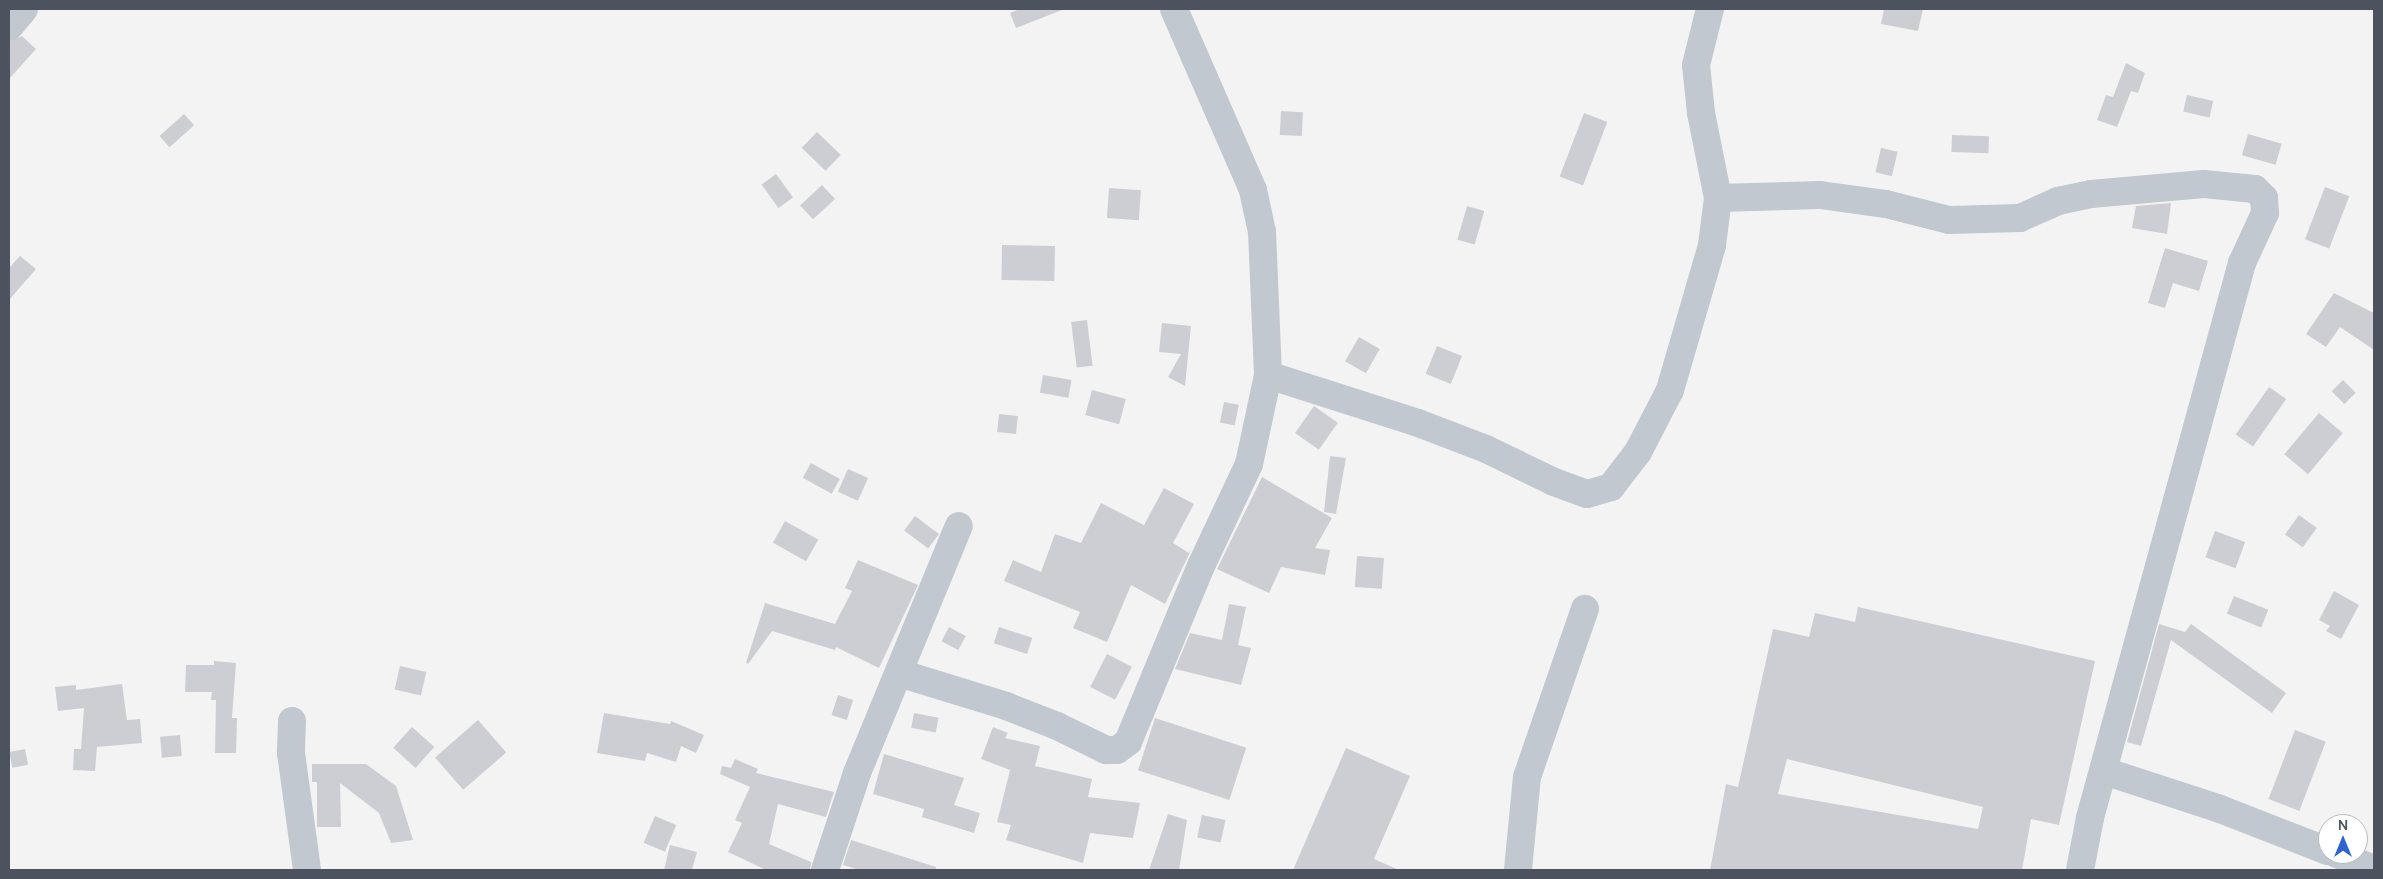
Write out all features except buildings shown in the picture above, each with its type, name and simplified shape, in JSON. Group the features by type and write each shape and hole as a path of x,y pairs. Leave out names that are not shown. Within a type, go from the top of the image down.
{"street":[{"path":"9,27 24,9"},
{"path":"899,673 1006,706 1057,726 1106,750 1117,750 1128,742 1201,566 1249,464 1268,375 1262,232 1253,190 1174,9"},
{"path":"1268,375 1418,422 1486,449 1554,482 1587,494 1611,487 1638,452 1670,390 1712,245 1718,198 1701,112 1696,64 1710,9"},
{"path":"1718,198 1820,195 1886,204 1948,220 2020,218 2058,201 2091,194 2204,184 2255,189 2264,198 2264,213 2242,263 2104,771 2080,870"},
{"path":"825,870 858,773 959,526"},
{"path":"1518,870 1527,776 1585,609"},
{"path":"292,720 292,762 307,870"},
{"path":"2104,771 2220,809 2318,847"},
{"path":"2362,864 2374,869"}]}
